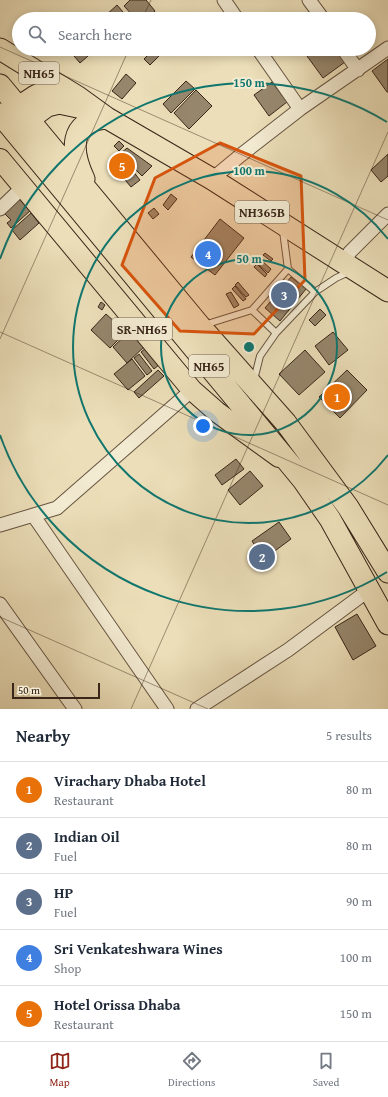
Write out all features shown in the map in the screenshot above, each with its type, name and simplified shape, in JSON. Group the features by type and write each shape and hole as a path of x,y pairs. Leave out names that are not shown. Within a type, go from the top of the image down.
{"highway":[{"name":"NH65","path":"0,49 78,97"},
{"name":"NH65","path":"0,85 11,119 303,480 330,519 388,624"},
{"name":"NH365B","path":"11,119 37,94 50,90 63,91 78,97 107,118"},
{"name":"NH365B","path":"11,119 59,103 88,109 107,118 212,179 282,226 388,291"},
{"name":"NH65","path":"100,206 79,168 74,155 74,143 78,132 86,124 96,119 107,118"},
{"name":"NH65","path":"11,119 100,206 200,326 286,423 318,464 348,507 388,572"}],"main road":[{"path":"0,42 12,53"},
{"path":"15,56 26,66"},
{"name":"SR-NH65","path":"0,159 192,390 217,412 281,459 303,480"}],"street":[{"path":"224,0 232,12"},
{"path":"309,0 318,12"},
{"path":"212,179 300,109 388,48"},
{"path":"263,56 300,109"},
{"path":"348,56 358,70"},
{"path":"0,209 23,186"},
{"path":"349,267 350,252 388,214"},
{"path":"0,525 57,508 192,390"},
{"path":"33,515 167,709"},
{"path":"197,709 288,650 369,590"},
{"path":"0,604 75,709"}],"lane":[{"path":"282,226 288,269 315,292"},
{"path":"253,384 260,356 276,333 315,292 349,267"},
{"path":"200,326 252,310 288,269"},
{"path":"252,310 276,333"}],"highlighted area":[{"path":"220,143 301,176 305,280 254,334 180,331 122,265 155,178"}],"building":[{"path":"130,0 146,0 155,11 130,12 124,6"},
{"path":"117,5 123,12 109,12"},
{"path":"74,56 88,56 80,63"},
{"path":"147,56 159,56 150,65 144,59"},
{"path":"307,56 341,56 345,62 323,78"},
{"path":"388,59 388,92 387,92 372,71"},
{"path":"126,74 136,83 122,99 112,91"},
{"path":"186,81 195,89 171,113 163,104"},
{"path":"272,82 287,102 269,116 254,95"},
{"path":"196,90 212,106 189,129 174,113"},
{"path":"119,141 124,146 119,151 114,146"},
{"path":"127,148 152,166 142,176 120,154"},
{"path":"119,154 140,180 131,187 110,162"},
{"path":"388,154 388,176 381,182 371,170"},
{"path":"171,194 177,199 168,210 163,205"},
{"path":"20,199 30,211 11,228 7,223 11,220 4,213"},
{"path":"154,208 159,214 153,219 148,213"},
{"path":"31,213 39,223 20,240 12,230"},
{"path":"220,219 244,238 215,275 191,257"},
{"path":"265,253 273,259 271,261 263,255"},
{"path":"262,261 271,269 268,273 259,265"},
{"path":"257,264 267,274 265,277 254,267"},
{"path":"291,277 306,289 280,321 265,308"},
{"path":"238,282 249,295 246,297 235,285"},
{"path":"235,286 246,299 243,301 232,289"},
{"path":"231,292 239,305 234,308 226,294"},
{"path":"101,302 105,305 102,310 98,307"},
{"path":"320,309 326,315 315,326 309,320"},
{"path":"106,314 126,332 110,348 91,330"},
{"path":"132,329 146,345 127,363 113,347"},
{"path":"333,332 348,350 329,365 315,346"},
{"path":"147,347 160,364 154,369 141,352"},
{"path":"305,350 325,372 299,395 279,374"},
{"path":"139,354 152,371 147,375 134,358"},
{"path":"132,359 145,376 128,390 114,374"},
{"path":"158,370 164,376 139,398 134,392"},
{"path":"347,370 367,390 340,418 319,397"},
{"path":"236,459 244,469 222,485 215,475"},
{"path":"250,471 263,486 240,505 228,490"},
{"path":"279,522 291,539 264,559 252,541"},
{"path":"357,614 376,646 353,660 335,627"}],"place":[{"name":"Hotel Orissa Dhaba","path":"122,166"},
{"name":"Sri Venkateshwara Wines","path":"208,254"},
{"name":"HP","path":"284,295"},
{"name":"Virachary Dhaba Hotel","path":"337,397"},
{"name":"Indian Oil","path":"262,557"}]}
